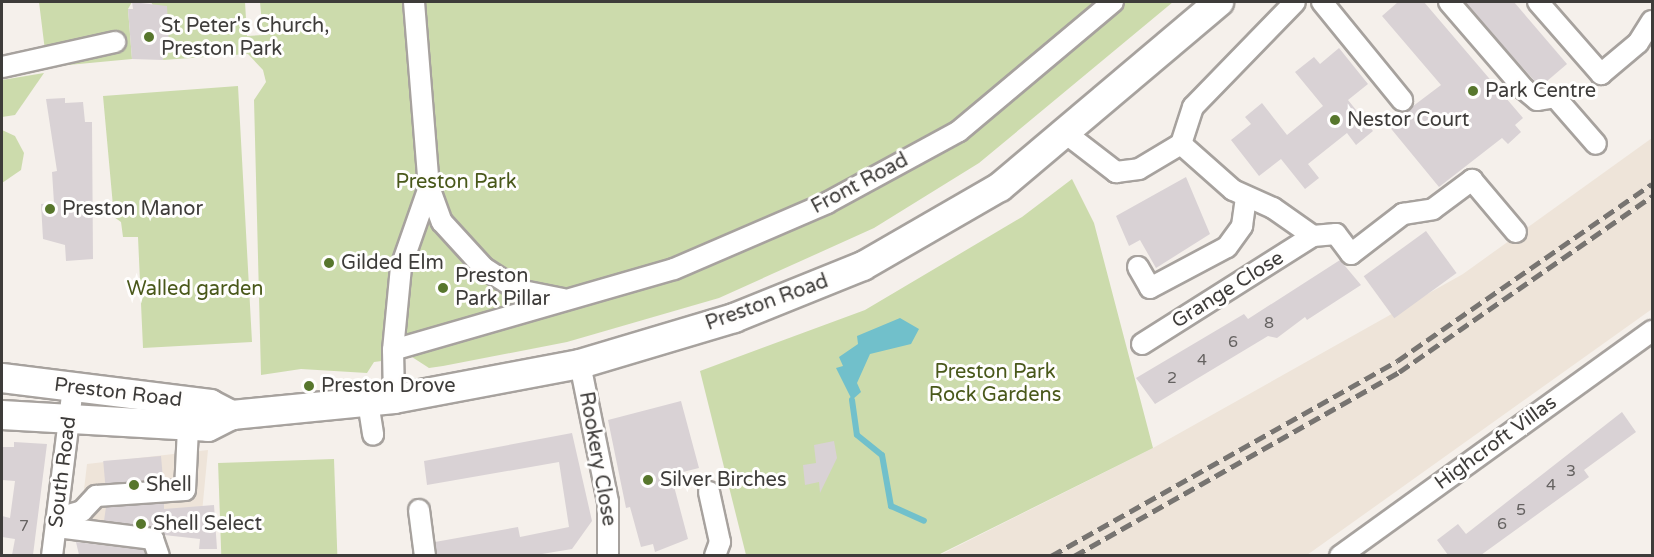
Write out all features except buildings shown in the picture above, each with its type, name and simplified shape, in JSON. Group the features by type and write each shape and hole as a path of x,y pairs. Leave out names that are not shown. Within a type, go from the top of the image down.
{"highway":[{"name":"Preston Road","path":"2,415 68,423 208,428 232,415 381,401 580,364 734,318 863,266 1000,188 1068,135 1219,2"},
{"name":"Preston Road","path":"2,378 210,404 232,415"}],"street":[{"name":"Front Road","path":"414,2 429,187 442,222 484,267 518,290 571,300"},
{"name":"Front Road","path":"429,187 401,267 393,350 571,300 710,255 827,203 959,131 1113,2"},
{"path":"1068,135 1116,172 1139,169 1180,144 1194,107 1294,2"},
{"path":"1322,2 1402,100"},
{"path":"1449,2 1524,89 1537,100 1555,97 1596,144"},
{"path":"1538,2 1601,74 1638,43 1653,21"},
{"path":"2,67 115,42"},
{"name":"Grange Close","path":"1180,144 1246,198 1274,208 1313,236"},
{"name":"Grange Close","path":"1142,344 1313,236 1336,234 1351,254 1403,214 1433,209 1472,180 1516,232"},
{"path":"1138,267 1150,288 1227,247 1242,226 1246,198"},
{"name":"Highcroft Villas","path":"1340,555 1653,331"},
{"path":"372,435 393,350"},
{"name":"Rookery Close","path":"580,364 608,502 608,555"},
{"name":"South Road","path":"52,555 72,388"},
{"path":"57,522 82,511 96,496 185,490 188,429"},
{"path":"709,492 720,542 715,555"},
{"path":"419,510 425,555"},
{"path":"57,522 153,539 159,555"}],"shaded area":[{"path":"1652,138 1652,309 1307,555 938,556 1153,448 1463,274"},
{"path":"208,450 201,523 177,536 80,524 87,464"}],"green space":[{"path":"39,2 132,2 128,9 132,59 47,67"},
{"name":"Preston Park","path":"151,2 245,2 247,36 263,35 260,2 1173,2 979,163 874,228 719,298 567,342 443,366 429,368 412,357 374,362 367,373 301,369 261,375 254,100 266,82 263,70 248,54 163,60 168,33"},
{"path":"44,73 15,115 2,117 2,80"},
{"name":"Walled garden","path":"238,86 252,342 143,348 138,237 123,237 121,222 114,217 103,96"},
{"path":"2,130 15,136 24,153 21,170 2,183"},
{"name":"Preston Park Rock Gardens","path":"1072,179 1094,223 1153,448 938,555 746,555 700,371 865,310 1022,217"},
{"path":"334,459 337,555 221,556 218,463"}],"water":[{"path":"900,318 919,329 911,344 870,354 857,383 861,392 852,400 836,368 843,366 839,357 858,344 857,336"}],"waterway":[{"path":"852,400 857,435 882,455 891,506 924,521"}],"railway":[{"path":"1051,556 1397,361 1652,184"},
{"path":"1074,556 1399,372 1652,196"}],"place":[{"name":"St Peter's Church, Preston Park","path":"149,37"},
{"name":"Park Centre","path":"1473,91"},
{"name":"Nestor Court","path":"1335,120"},
{"name":"Preston Manor","path":"50,209"},
{"name":"Gilded Elm","path":"329,263"},
{"name":"Preston Park Pillar","path":"443,288"},
{"name":"Preston Drove","path":"309,386"},
{"name":"Silver Birches","path":"648,480"},
{"name":"Shell","path":"134,485"},
{"name":"Shell Select","path":"141,524"}]}
